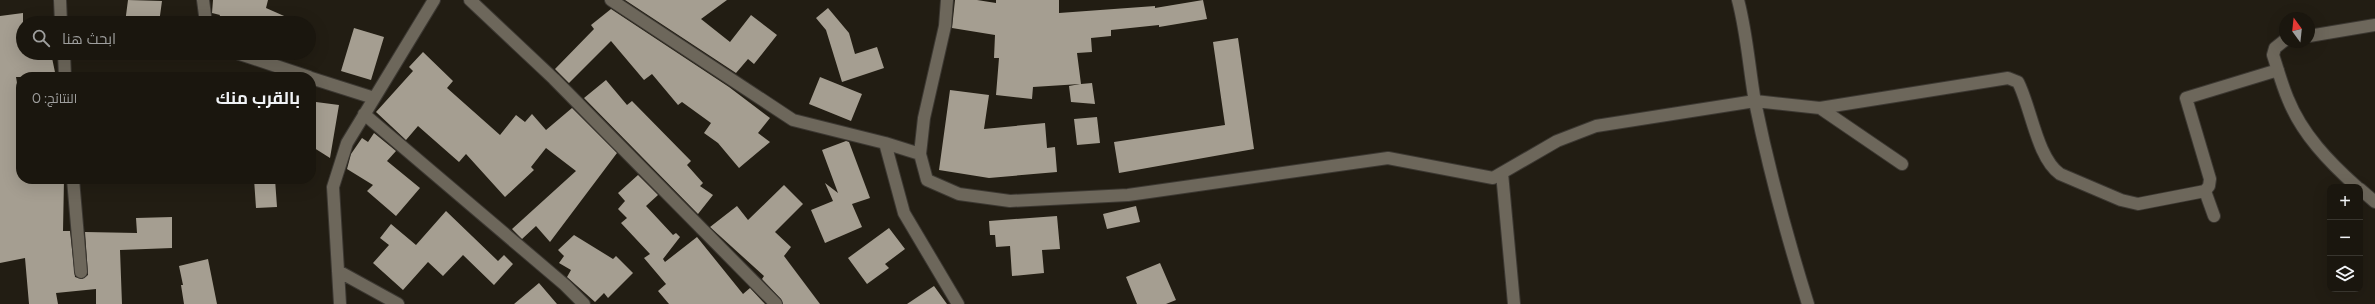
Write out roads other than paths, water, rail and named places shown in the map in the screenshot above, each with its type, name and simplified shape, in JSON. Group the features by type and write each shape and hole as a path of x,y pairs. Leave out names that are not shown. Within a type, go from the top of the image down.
{"street":[{"path":"60,0 61,16"},
{"path":"202,0 205,16"},
{"path":"340,304 333,187 347,143 434,0"},
{"path":"470,0 554,79 776,304"},
{"path":"611,0 793,120 885,143 920,154"},
{"path":"947,0 945,26 924,118 920,154 928,180 959,194 1010,201 1128,195 1388,158 1493,178 1557,141 1596,126 1755,101 1820,108 2008,78 2018,82 2042,146 2053,169 2060,174 2121,200 2138,204 2205,191 2209,186 2210,179 2186,98 2278,70"},
{"path":"1738,0 1746,29 1755,101 1784,227 1808,304"},
{"path":"2315,35 2375,25"},
{"path":"2279,45 2275,48 2274,55 2288,100 2314,144 2332,165 2354,184"},
{"path":"65,60 66,72"},
{"path":"258,60 295,72"},
{"path":"316,79 374,98"},
{"path":"1820,108 1902,164"},
{"path":"364,114 566,285 584,304"},
{"path":"885,143 904,213 958,304"},
{"path":"1502,173 1514,304"},
{"path":"73,184 80,272"},
{"path":"2205,191 2214,216"},
{"path":"2363,192 2375,202"},
{"path":"338,271 398,304"}]}
